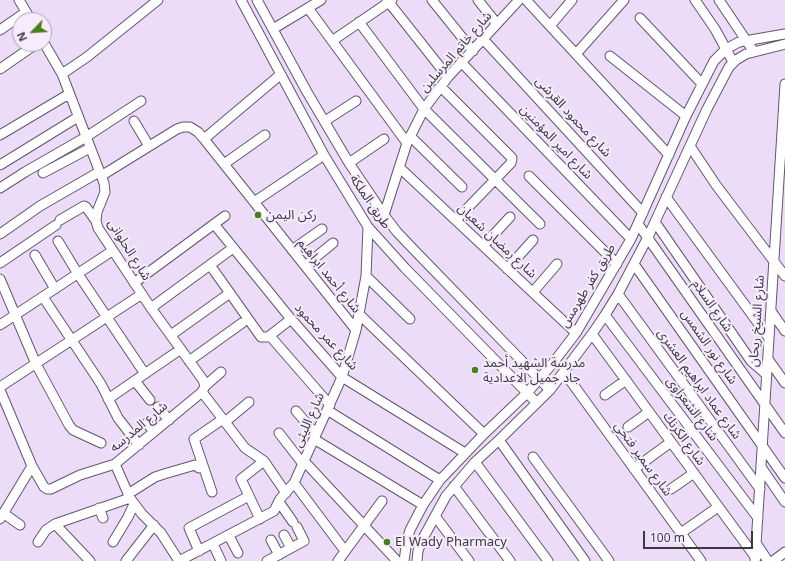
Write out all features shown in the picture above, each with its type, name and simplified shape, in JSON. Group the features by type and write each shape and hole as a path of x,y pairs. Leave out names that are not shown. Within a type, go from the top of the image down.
{"street":[{"path":"19,0 26,12"},
{"name":"طريق الملكة","path":"241,0 324,155 368,227 405,268 537,403"},
{"name":"طريق الملكة","path":"257,0 324,121 349,163 384,215 408,243 550,390"},
{"path":"273,29 321,0"},
{"path":"432,0 472,51"},
{"path":"478,0 497,24"},
{"name":"شارع خاتم المرسلين","path":"384,215 409,139 424,109 448,77 519,0"},
{"path":"526,0 668,155"},
{"path":"550,26 572,0"},
{"path":"576,54 624,0"},
{"path":"695,0 715,29 733,62"},
{"path":"719,0 754,52"},
{"path":"62,74 99,48 156,1"},
{"path":"332,41 389,1 448,77"},
{"path":"308,8 409,139 462,187"},
{"path":"640,18 702,84"},
{"path":"359,22 424,109 540,224"},
{"path":"0,30 12,24"},
{"name":"طريق كفر طهرمس","path":"404,561 410,530 423,505 440,480 465,453 539,380 576,333 631,239 686,116 714,62 726,49 732,45 747,40 785,34"},
{"name":"شارع محمود القرشى","path":"483,39 643,213"},
{"path":"417,561 418,551 427,528 446,496 475,462 550,390 606,315 648,237 707,109 729,67 741,56 785,44"},
{"path":"0,68 24,52"},
{"name":"شارع الحلوانى","path":"49,52 62,74 104,183 104,192 97,212 96,221 101,234 151,308 203,380 203,389 224,421 245,448 264,461"},
{"path":"610,56 686,116"},
{"name":"شارع امير المؤمنين","path":"462,62 631,239"},
{"path":"204,139 280,75"},
{"name":"شارع الشيخ ريحان","path":"756,560 764,404 777,207 783,156 785,84"},
{"path":"441,87 512,158 511,163 456,220"},
{"path":"294,100 307,92"},
{"path":"0,135 69,94"},
{"path":"0,188 86,137 141,101"},
{"path":"324,121 356,101"},
{"path":"0,165 78,117"},
{"path":"0,234 40,206 149,146 134,120"},
{"name":"شارع أحمد ابراهيم","path":"149,146 183,127 190,128 198,132 356,330"},
{"path":"224,164 266,135"},
{"path":"349,163 384,139"},
{"path":"690,146 716,185 785,276"},
{"path":"43,173 90,148"},
{"path":"254,202 324,155"},
{"name":"شارع رمضان شعبان","path":"400,168 576,333"},
{"path":"529,176 617,264"},
{"path":"666,196 769,338"},
{"path":"0,262 84,206 96,221"},
{"path":"777,207 785,218"},
{"path":"134,283 225,216"},
{"path":"483,246 510,217"},
{"path":"654,222 751,361 766,374"},
{"name":"شارع عمر محمود","path":"214,224 291,319 342,376 465,453"},
{"name":"شارع السلام","path":"638,224 785,433"},
{"name":"شارع الليثى","path":"179,561 245,529 274,511 294,483 342,376 356,330 360,315 366,276 368,227"},
{"path":"292,250 322,229"},
{"path":"507,269 533,240"},
{"path":"58,241 78,274 145,374"},
{"path":"305,266 333,242"},
{"path":"151,308 233,248"},
{"path":"0,325 112,251"},
{"path":"35,255 55,289"},
{"path":"533,292 556,264"},
{"name":"شارع نور الشمس","path":"634,264 785,478"},
{"path":"210,265 261,336 266,338 270,336 291,319"},
{"path":"366,276 410,319"},
{"path":"0,279 36,364 65,419 73,430 101,443"},
{"path":"171,336 230,293"},
{"path":"0,387 142,294"},
{"name":"شارع عماد ابراهيم العشرى","path":"618,294 760,489"},
{"path":"42,297 101,384 118,418 139,445"},
{"path":"771,310 785,331"},
{"path":"360,315 484,434"},
{"name":"شارع الشعراوى","path":"606,315 758,518"},
{"path":"189,361 242,323"},
{"name":"شارع الكرنك","path":"592,334 756,560"},
{"path":"270,336 329,407 440,480"},
{"path":"108,399 181,350"},
{"path":"768,359 785,383"},
{"name":"شارع المدرسه","path":"0,390 2,404 32,466 44,487 51,489 80,475 115,464 168,420 221,372"},
{"name":"شارع سمير فتحي","path":"564,372 701,561"},
{"path":"605,395 626,380"},
{"path":"135,381 150,400"},
{"path":"212,492 194,439 224,421 249,402"},
{"path":"158,407 168,420"},
{"path":"296,411 315,437 423,505"},
{"path":"628,427 649,412"},
{"path":"147,423 154,432"},
{"path":"279,433 304,462 397,561"},
{"path":"499,440 585,561"},
{"path":"634,469 671,442"},
{"path":"534,457 609,561"},
{"path":"260,519 252,497 241,479 264,461 286,493"},
{"path":"475,462 548,561"},
{"path":"115,464 131,498 168,543 179,561"},
{"path":"20,526 2,512 32,466"},
{"path":"38,542 49,527 99,508 131,498 155,477 196,466 199,468 203,467"},
{"path":"761,467 785,502"},
{"path":"672,489 694,473"},
{"path":"294,483 345,551"},
{"path":"454,486 510,561"},
{"path":"199,551 189,528 252,497"},
{"path":"113,542 121,530 131,498"},
{"path":"338,561 382,501"},
{"path":"271,540 275,558 304,541 295,524 279,502"},
{"path":"681,533 718,507"},
{"path":"99,508 103,518"},
{"path":"434,516 469,561"},
{"path":"55,524 90,561"},
{"path":"126,561 154,525"},
{"path":"36,527 44,533"},
{"path":"284,535 291,548"},
{"path":"229,536 238,553"},
{"path":"756,543 768,561"},
{"path":"213,544 221,561"},
{"path":"136,548 144,554"},
{"path":"418,551 425,561"},
{"path":"772,561 785,552"}],"place":[{"name":"ركن اليمن","path":"258,215"},
{"name":"مدرسة الشهيد أحمد جاد جميل الاعدادية","path":"475,370"},
{"name":"El Wady Pharmacy","path":"387,542"}]}
